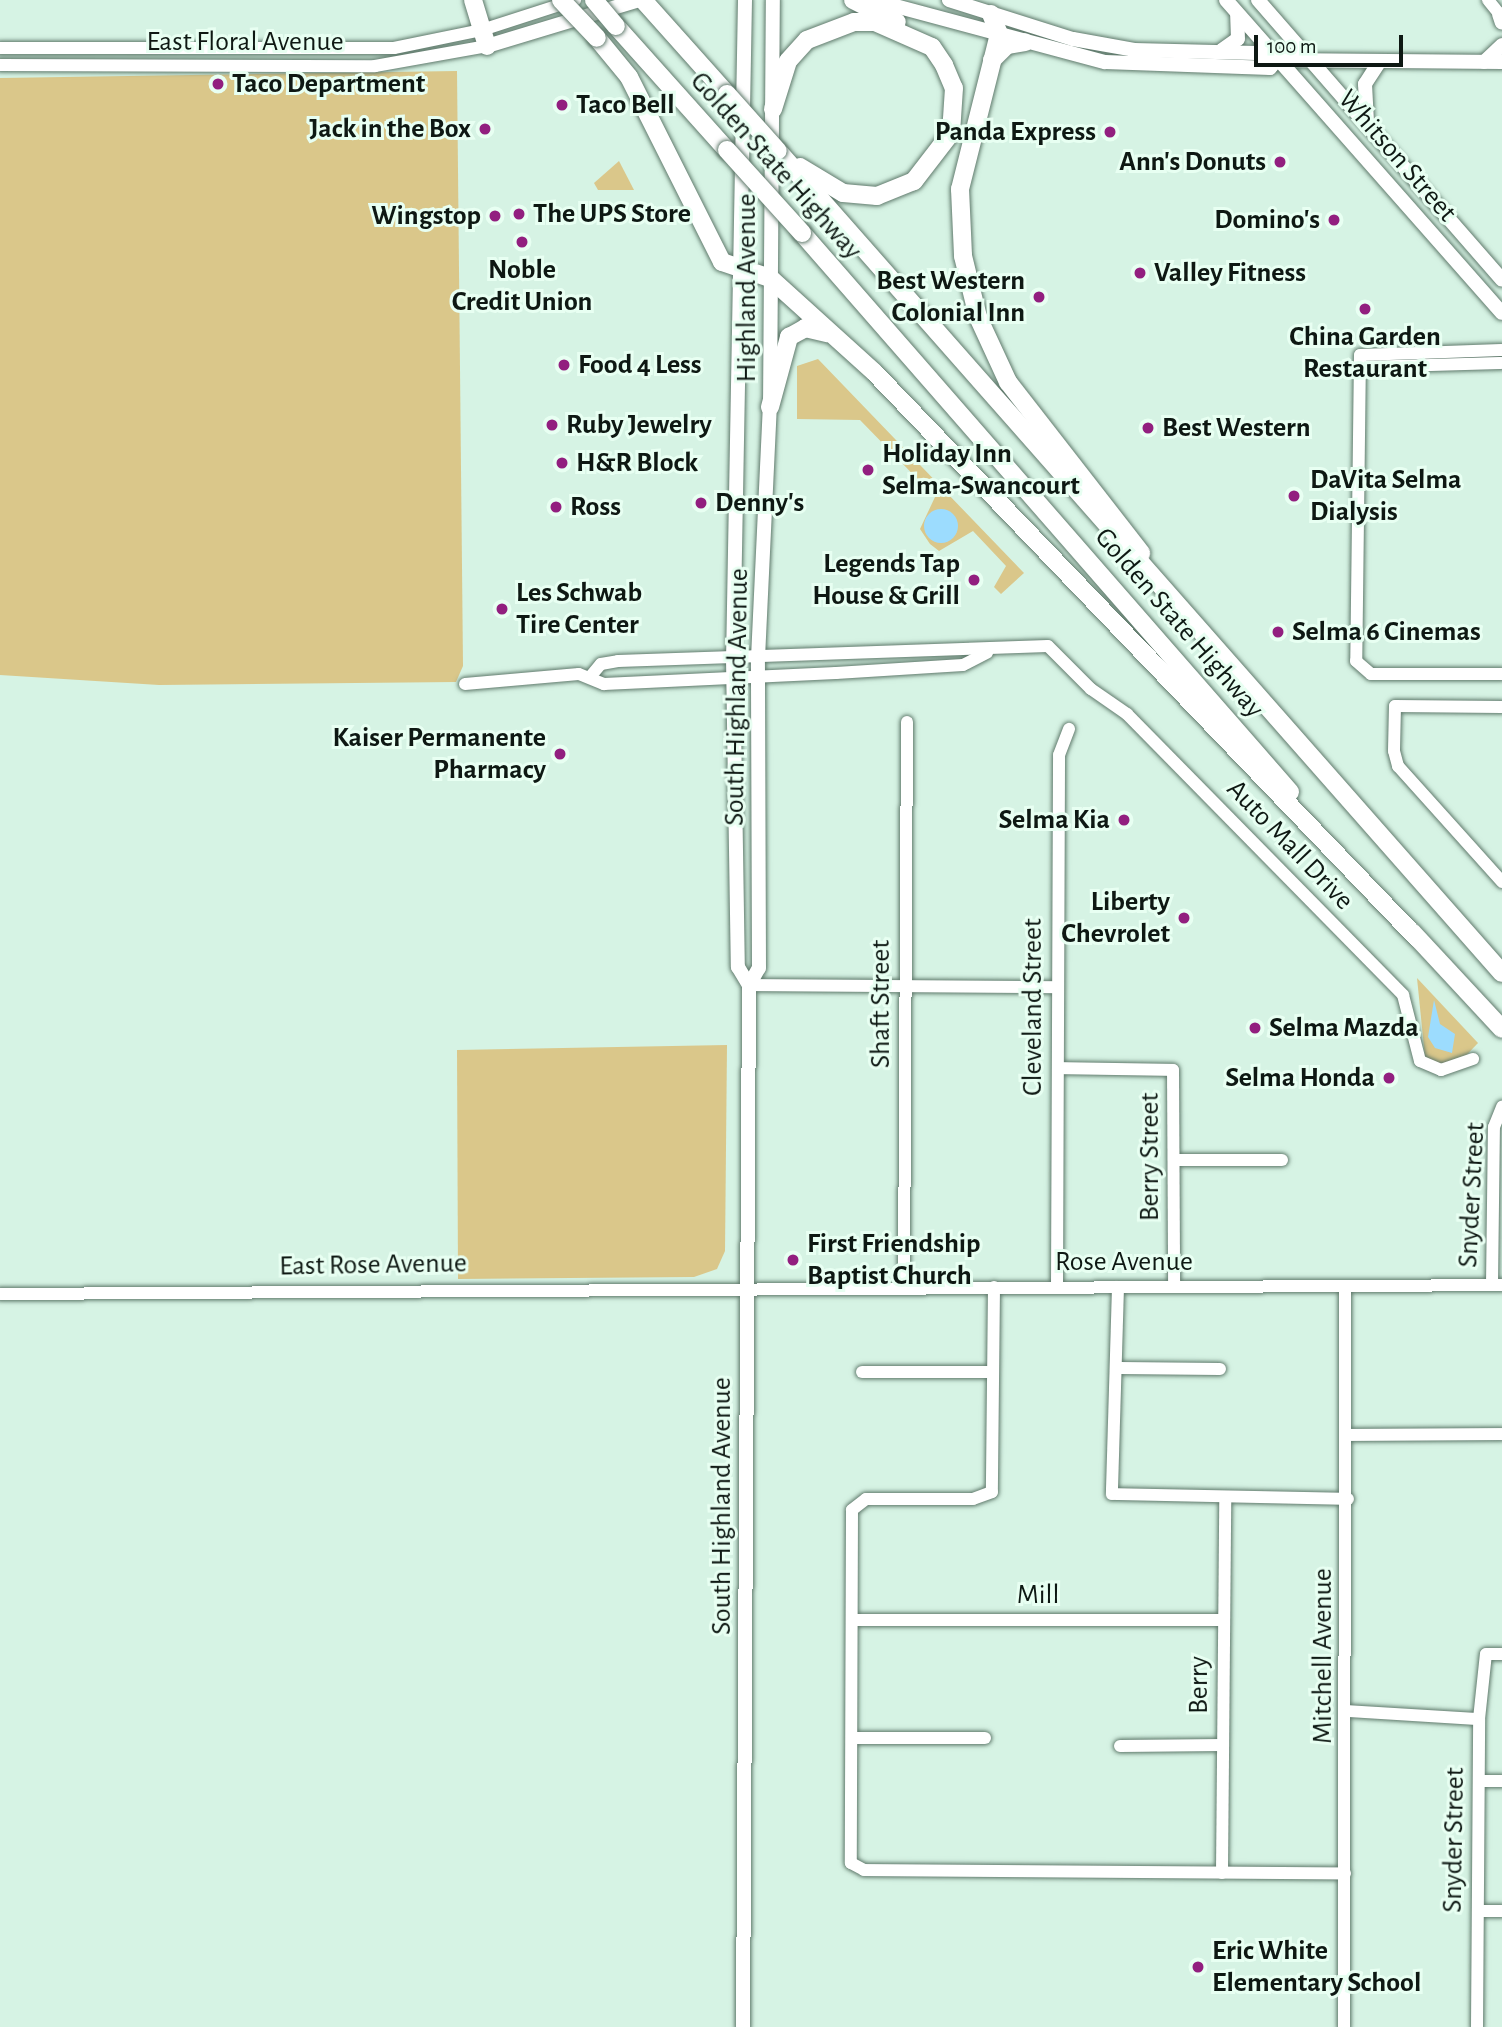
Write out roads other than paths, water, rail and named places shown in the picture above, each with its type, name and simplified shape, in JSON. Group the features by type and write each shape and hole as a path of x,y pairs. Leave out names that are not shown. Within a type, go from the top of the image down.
{"highway":[{"path":"473,0 485,38"},
{"path":"561,0 629,77 659,132 703,235 722,262 744,273 770,278 918,416 1418,939"},
{"name":"Golden State Highway","path":"594,0 802,233 1418,939 1502,1029"},
{"name":"Golden State Highway","path":"641,0 806,177 1225,666 1502,973"},
{"path":"806,177 843,193 877,196 914,181 934,162 951,133 955,107 954,88 932,47 853,0"},
{"path":"991,14 999,34 960,189 963,256 978,317 1009,382 1225,666"},
{"path":"773,109 788,61 807,40 834,28 875,22 932,47"},
{"path":"992,60 1007,46 1025,41"},
{"path":"770,407 789,337 812,328 835,338"}],"main road":[{"path":"485,38 641,0"},
{"name":"Highland Avenue","path":"740,486 745,0"},
{"name":"Highland Avenue","path":"770,407 773,0"},
{"path":"873,0 1025,41 1133,66 1270,68 1277,60"},
{"path":"949,0 1107,46 1216,52 1277,60 1502,62"},
{"name":"Whitson Street","path":"1226,0 1502,313"},
{"name":"Whitson Street","path":"1258,0 1502,281"},
{"path":"1216,52 1236,42 1237,13"},
{"path":"1484,62 1502,45"},
{"path":"1367,124 1365,84 1380,61"},
{"path":"1348,138 1398,182 1420,187"},
{"path":"1406,204 1422,205 1464,252 1478,253"},
{"name":"South Highland Avenue","path":"743,2027 749,985 759,968 758,657 770,407"},
{"name":"South Highland Avenue","path":"740,486 733,659 738,967 749,985"}],"street":[{"path":"485,38 575,0"},
{"path":"1488,0 1501,18"},
{"name":"East Floral Avenue","path":"0,48 379,49 485,38"},
{"name":"East Floral Avenue","path":"0,65 395,65 485,38"},
{"path":"1502,350 1360,355 1359,670 1502,674"},
{"path":"1360,368 1502,363"},
{"name":"Auto Mall Drive","path":"990,651 1048,646 1091,690 1127,714 1403,995 1420,1061 1441,1070 1473,1059"},
{"path":"590,677 601,664 618,661 990,651"},
{"path":"465,684 590,677 604,684 963,665 990,651"},
{"path":"1502,707 1395,706 1398,765 1502,882"},
{"name":"Shaft Street","path":"904,1287 907,722"},
{"name":"Cleveland Street","path":"1057,1287 1056,987 1059,750 1069,729"},
{"path":"1491,869 1502,859"},
{"path":"749,985 1056,987"},
{"name":"Berry Street","path":"1058,1068 1173,1070 1174,1286"},
{"name":"Snyder Street","path":"1497,1285 1493,1127 1502,1107"},
{"path":"1175,1160 1282,1160"},
{"name":"Rose Avenue","path":"746,1286 1497,1285"},
{"name":"East Rose Avenue","path":"0,1294 746,1286"},
{"name":"Mitchell Avenue","path":"1344,2027 1348,1499 1345,1286"},
{"path":"994,1287 992,1492 982,1498 875,1498 855,1504 850,1857 857,1869 1345,1873"},
{"path":"1118,1287 1119,1368 1112,1494 1348,1499"},
{"path":"1119,1368 1220,1369"},
{"path":"862,1372 993,1372"},
{"path":"1348,1435 1502,1434"},
{"name":"Berry","path":"1222,1873 1225,1498"},
{"name":"Mill","path":"852,1620 1224,1620"},
{"name":"Snyder Street","path":"1477,2027 1479,1719 1486,1654 1502,1654"},
{"path":"1347,1711 1479,1719"},
{"path":"852,1738 985,1738"},
{"path":"1120,1746 1223,1745"},
{"path":"1479,1781 1502,1781"},
{"path":"1478,1911 1502,1911"}],"water":[{"path":"941,509 953,514 958,526 953,538 941,543 929,538 924,526 929,514"},
{"path":"1434,1000 1440,1024 1455,1034 1452,1053 1435,1048 1428,1037"}],"place":[{"name":"Taco Department","path":"218,84"},
{"name":"Taco Bell","path":"562,105"},
{"name":"Jack in the Box","path":"485,129"},
{"name":"Panda Express","path":"1110,132"},
{"name":"Ann's Donuts","path":"1280,162"},
{"name":"The UPS Store","path":"519,214"},
{"name":"Wingstop","path":"495,216"},
{"name":"Domino's","path":"1334,220"},
{"name":"Noble Credit Union","path":"522,242"},
{"name":"Valley Fitness","path":"1140,273"},
{"name":"Best Western Colonial Inn","path":"1039,297"},
{"name":"China Garden Restaurant","path":"1365,309"},
{"name":"Food 4 Less","path":"564,365"},
{"name":"Ruby Jewelry","path":"552,425"},
{"name":"Best Western","path":"1148,428"},
{"name":"H&R Block","path":"562,463"},
{"name":"Holiday Inn Selma-Swancourt","path":"868,470"},
{"name":"DaVita Selma Dialysis","path":"1294,496"},
{"name":"Denny's","path":"701,503"},
{"name":"Ross","path":"556,507"},
{"name":"Legends Tap House & Grill","path":"974,580"},
{"name":"Les Schwab Tire Center","path":"502,609"},
{"name":"Selma 6 Cinemas","path":"1278,632"},
{"name":"Kaiser Permanente Pharmacy","path":"560,754"},
{"name":"Selma Kia","path":"1124,820"},
{"name":"Liberty Chevrolet","path":"1184,918"},
{"name":"Selma Mazda","path":"1255,1028"},
{"name":"Selma Honda","path":"1389,1078"},
{"name":"First Friendship Baptist Church","path":"793,1260"},
{"name":"Eric White Elementary School","path":"1198,1967"}]}
